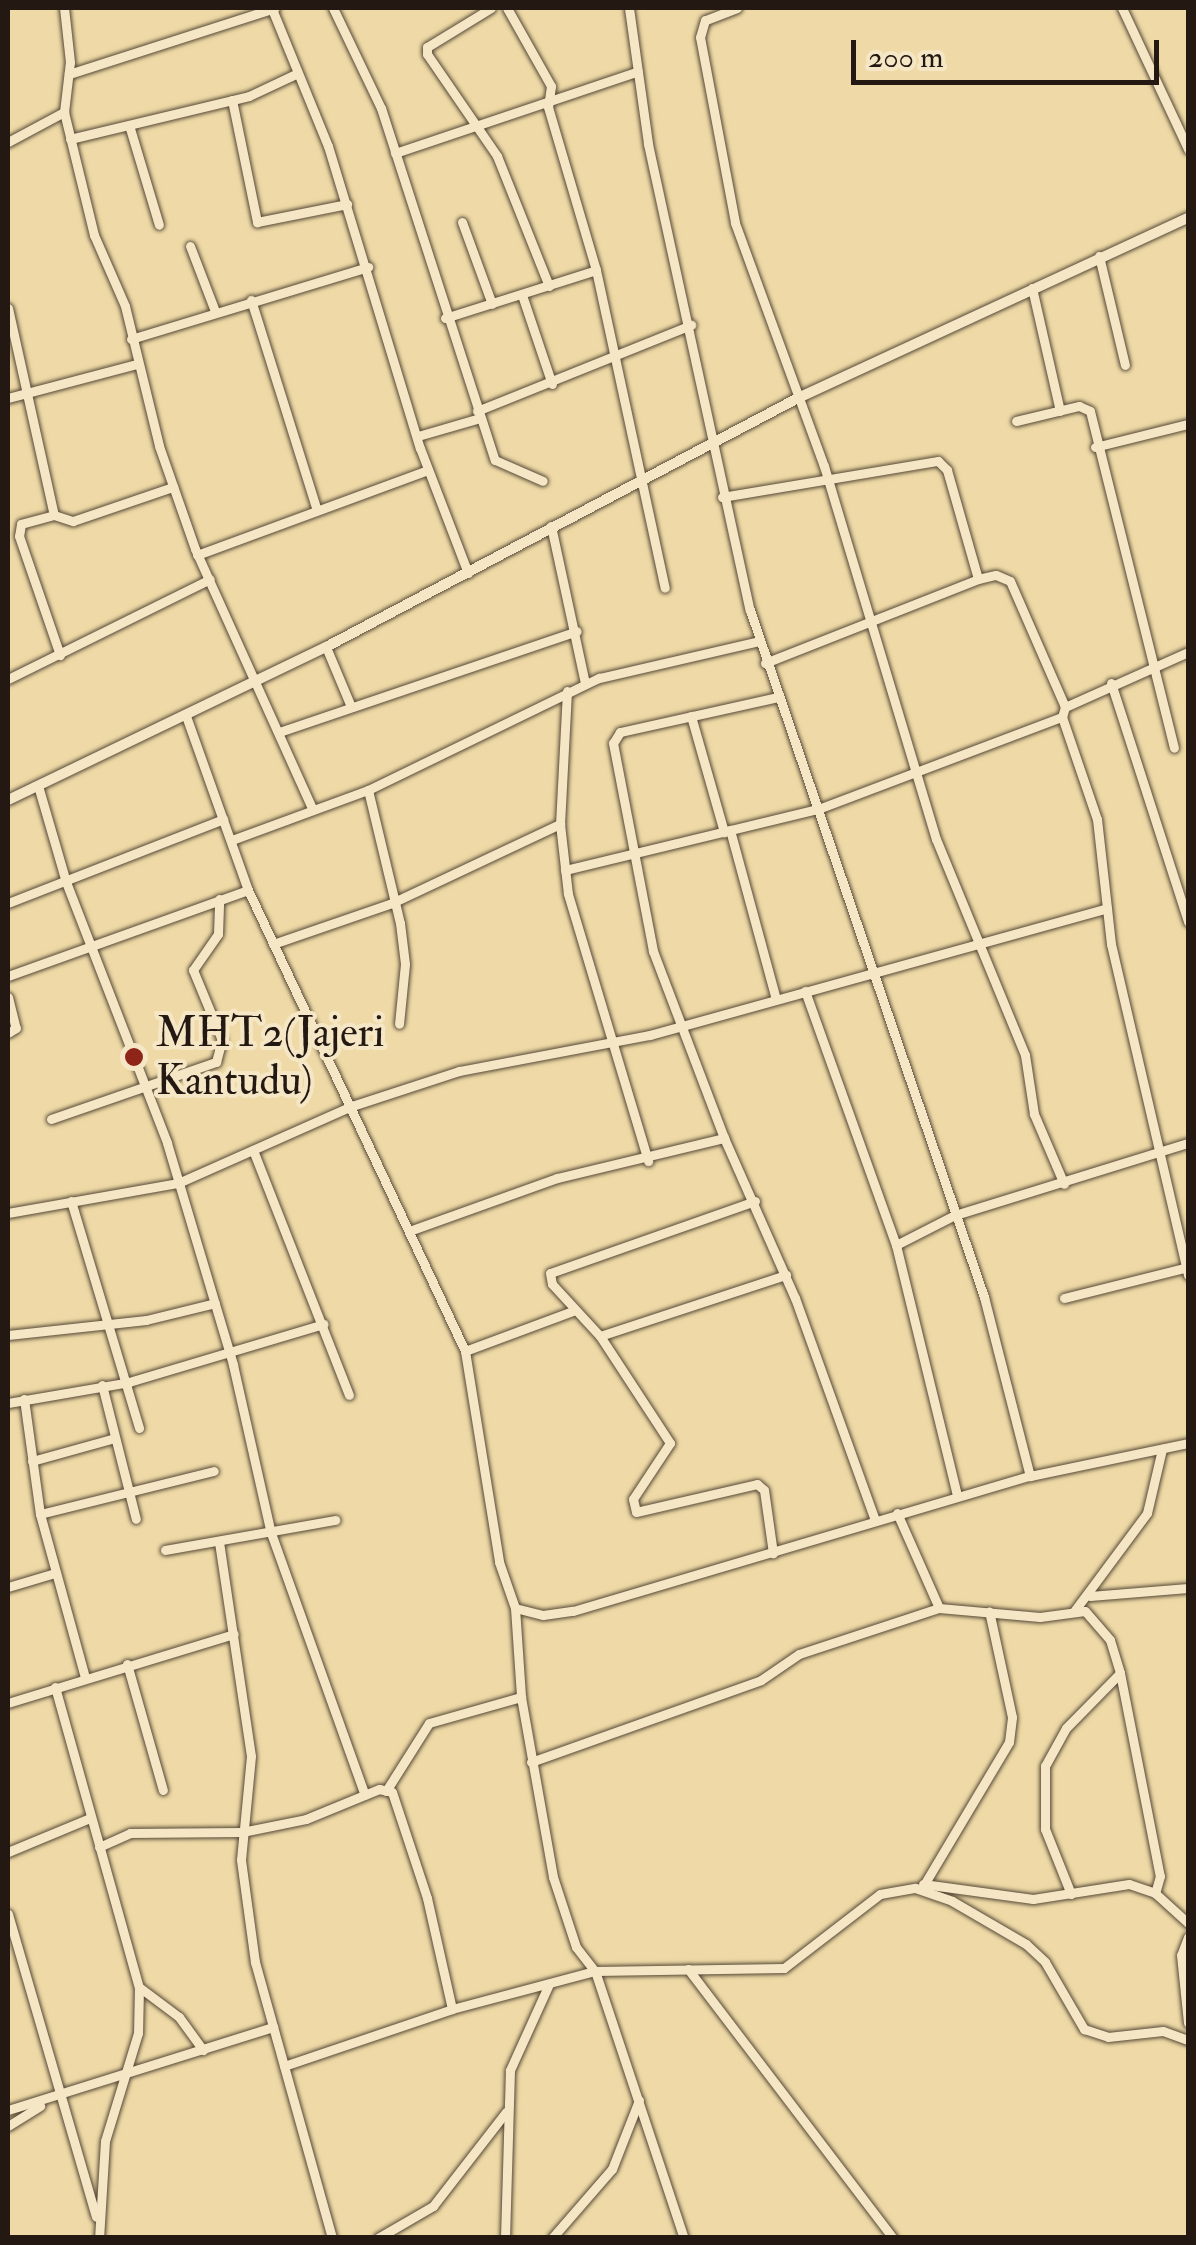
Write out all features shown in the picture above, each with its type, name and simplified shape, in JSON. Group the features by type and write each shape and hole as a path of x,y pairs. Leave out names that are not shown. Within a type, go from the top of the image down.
{"street":[{"path":"64,8 69,74 64,112 94,236 131,338 173,487 197,554 282,731 313,810"},
{"path":"69,74 275,8 368,268 428,470 468,573"},
{"path":"333,8 396,153 445,318 495,460 543,481"},
{"path":"491,8 427,46 497,156 549,286"},
{"path":"508,8 541,58 596,270 637,482 664,588"},
{"path":"629,8 648,144 691,325 722,497 758,641 955,1215 1030,1476"},
{"path":"736,8 702,26 707,89 735,224 829,484 917,766 936,840 1025,1054 1034,1114 1064,1184"},
{"path":"1122,8 1188,149"},
{"path":"396,153 478,126 550,96 638,71"},
{"path":"70,139 232,100 296,74"},
{"path":"232,100 258,222 346,204"},
{"path":"8,142 64,112"},
{"path":"130,125 159,225"},
{"path":"8,800 39,789 326,646 798,398 1188,218"},
{"path":"462,222 492,304"},
{"path":"190,246 215,312"},
{"path":"1099,256 1124,365"},
{"path":"131,338 368,268"},
{"path":"445,318 596,270"},
{"path":"1032,288 1060,411"},
{"path":"522,295 552,384"},
{"path":"251,300 317,510"},
{"path":"8,308 24,395 54,516"},
{"path":"418,436 612,361 691,325"},
{"path":"8,398 137,364"},
{"path":"1016,421 1086,406 1174,748"},
{"path":"1095,447 1188,424"},
{"path":"722,497 829,484 938,461 947,470 978,580"},
{"path":"197,554 428,470"},
{"path":"60,655 18,529 54,516 73,521 173,487"},
{"path":"552,526 585,684"},
{"path":"765,663 978,580 996,575 1010,580 1063,712 1097,819 1107,908 1158,1154 1188,1270 1064,1298"},
{"path":"8,678 210,580"},
{"path":"282,731 350,704 576,631"},
{"path":"232,840 368,790 585,684 758,641"},
{"path":"326,646 350,704"},
{"path":"565,870 818,808 1063,712 1110,683 1188,652"},
{"path":"1110,683 1188,922"},
{"path":"567,692 560,824 565,870 618,1042 648,1160"},
{"path":"778,697 614,737 653,951 724,1138 786,1275 875,1520"},
{"path":"186,716 248,890 412,1230 465,1351 499,1562 515,1608 521,1697 553,1877 576,1947 595,1971 684,2238"},
{"path":"691,716 776,999"},
{"path":"39,789 66,882 178,1182 229,1351 271,1533 364,1795"},
{"path":"368,790 405,964 399,1024"},
{"path":"8,903 224,819"},
{"path":"272,944 392,903 560,824"},
{"path":"8,976 248,890"},
{"path":"51,1120 216,1062 224,1052 193,970 218,934 219,899"},
{"path":"8,1213 178,1182 352,1106 459,1071 618,1042 682,1026 1107,908"},
{"path":"806,992 896,1245 957,1496"},
{"path":"8,996 16,1028 8,1034"},
{"path":"412,1230 557,1178 648,1160 724,1138"},
{"path":"896,1245 955,1215 1188,1144"},
{"path":"252,1150 349,1395"},
{"path":"71,1201 107,1324 130,1382 139,1428"},
{"path":"755,1201 560,1266 550,1273 552,1284 600,1336 670,1443 633,1499 636,1512 757,1484 764,1490 772,1553"},
{"path":"600,1336 786,1275"},
{"path":"8,1335 107,1324 215,1303"},
{"path":"465,1351 575,1310"},
{"path":"8,1403 130,1382 324,1324"},
{"path":"102,1385 136,1519"},
{"path":"24,1399 40,1514 86,1677"},
{"path":"32,1460 114,1438"},
{"path":"515,1608 543,1615 573,1612 957,1496 1030,1476 1188,1443"},
{"path":"532,1762 760,1680 799,1654 939,1608 1040,1617 1075,1610 1090,1596 1147,1513 1162,1449"},
{"path":"40,1514 214,1471"},
{"path":"897,1513 939,1608"},
{"path":"165,1550 336,1520"},
{"path":"219,1542 252,1756 242,1832 255,1962 332,2238"},
{"path":"8,1587 55,1573"},
{"path":"1090,1596 1188,1588"},
{"path":"1075,1610 1099,1621 1120,1673 1160,1876 1155,1893"},
{"path":"920,1885 1009,1742 1012,1717 989,1612"},
{"path":"8,1703 234,1634"},
{"path":"126,1664 163,1790"},
{"path":"1071,1894 1045,1829 1045,1766 1066,1728 1120,1673"},
{"path":"56,1687 139,1987 129,2072 114,2095 104,2141 100,2236"},
{"path":"99,1847 130,1833 242,1832 306,1819 364,1795 386,1791 430,1723 521,1697"},
{"path":"386,1791 405,1823 452,2009"},
{"path":"8,1852 90,1818"},
{"path":"284,2066 452,2009 595,1971 784,1968 880,1894 920,1885 1033,1899 1128,1884 1155,1893 1188,1923"},
{"path":"920,1885 1026,1944 1045,1962 1084,2028 1108,2038 1163,2031 1188,2040"},
{"path":"8,1914 65,2095 100,2236"},
{"path":"1188,1937 1180,1956 1188,2022"},
{"path":"688,1969 893,2238"},
{"path":"504,2238 510,2070 549,1983"},
{"path":"139,1987 179,2016 203,2050"},
{"path":"8,2110 273,2027"},
{"path":"8,2126 65,2095"},
{"path":"552,2238 612,2169 639,2100"},
{"path":"378,2238 432,2206 508,2109"}],"place":[{"name":"MHT2(Jajeri Kantudu)","path":"134,1057"}]}
